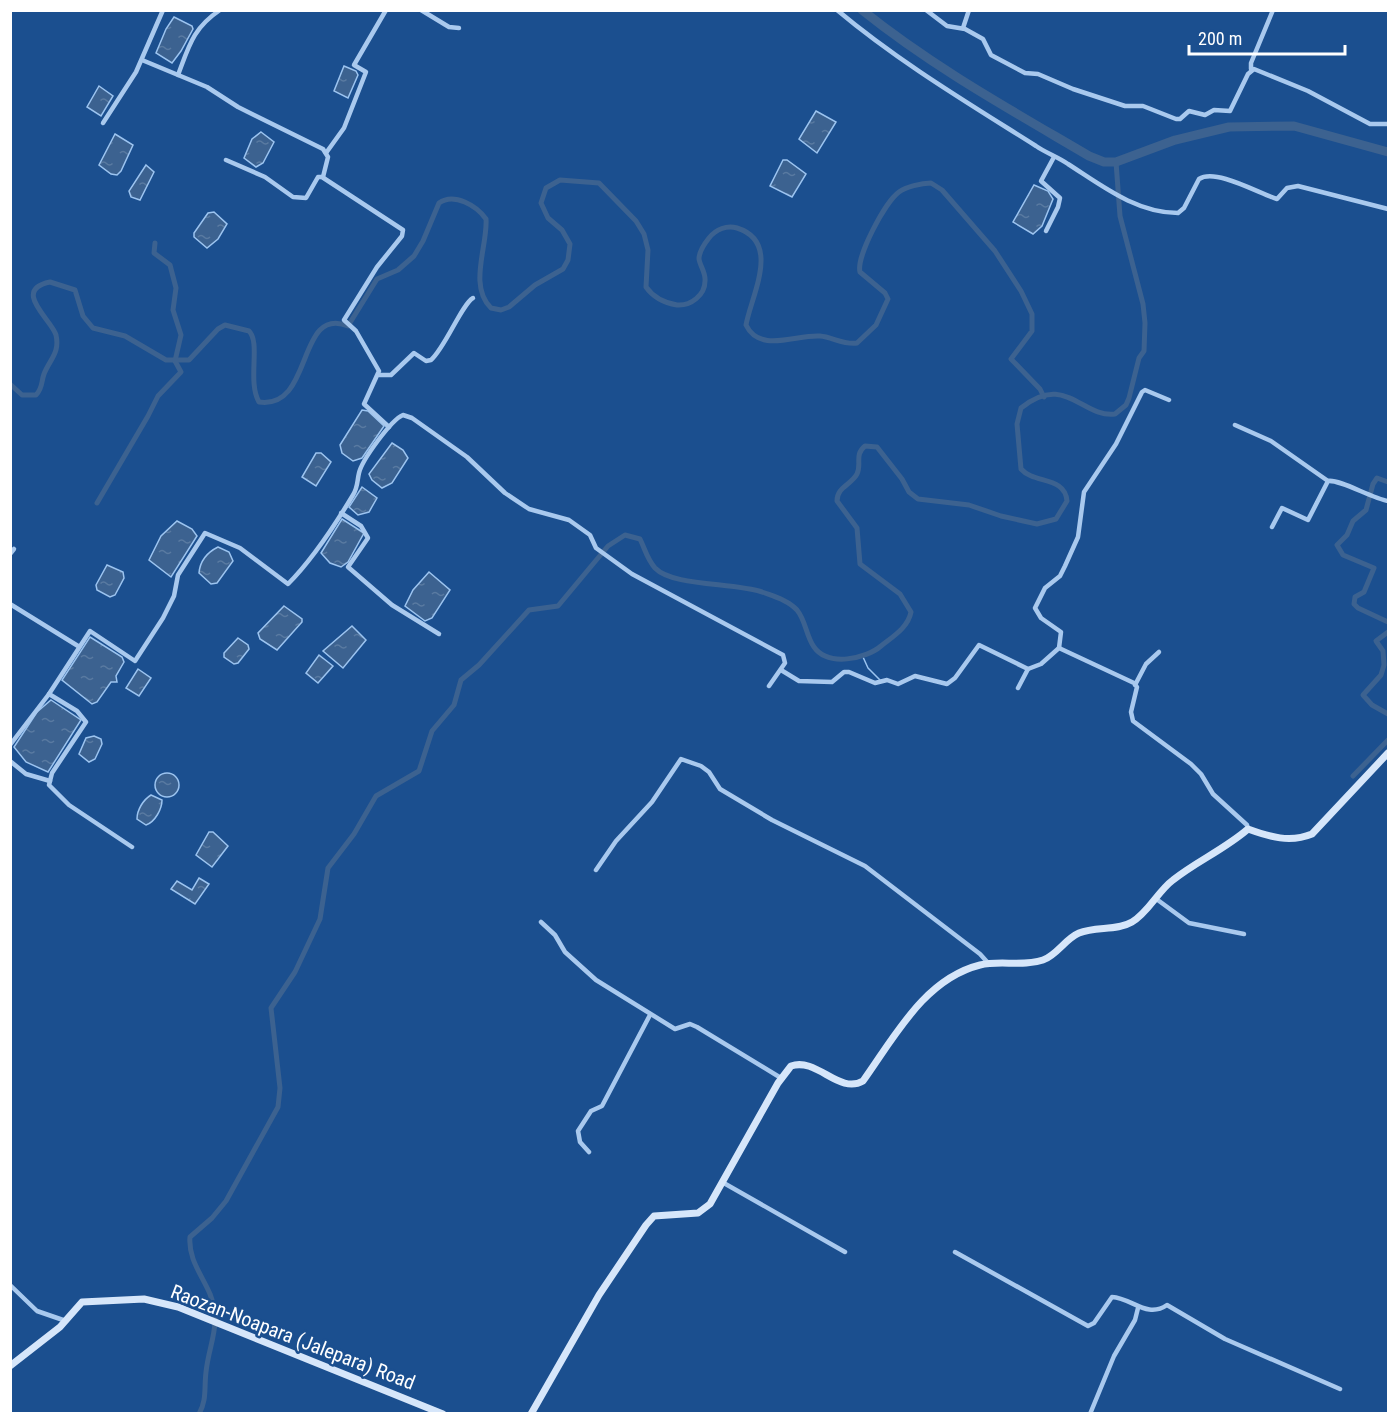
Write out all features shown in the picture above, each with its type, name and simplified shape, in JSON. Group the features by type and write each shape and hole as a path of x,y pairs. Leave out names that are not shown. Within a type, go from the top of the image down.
{"main road":[{"path":"531,1413 599,1295 654,1216 698,1213 710,1204 781,1078 791,1066 801,1064 847,1084 857,1085 863,1081 891,1038 924,999 954,975 988,963 1032,963 1045,960 1077,934 1132,922 1172,880 1233,843 1248,829 1268,837 1295,839 1312,834 1389,753"},
{"name":"Raozan-Noapara (Jalepara) Road","path":"10,1366 66,1321 78,1305 87,1301 144,1299 166,1303 443,1413"}],"street":[{"path":"103,123 118,103 142,60 163,10"},
{"path":"178,75 195,32 204,21 220,10"},
{"path":"323,177 327,164 326,153 344,128 366,72 354,66 387,10"},
{"path":"421,10 449,27 459,28"},
{"path":"837,10 901,60 1067,163 1110,193 1129,200 1163,212 1178,213 1184,208 1199,179 1209,176 1277,199 1287,188 1298,186 1389,209"},
{"path":"926,10 947,26 963,28 983,39 991,54 1025,73 1038,74 1073,89 1125,106 1143,106 1176,119 1180,119 1189,111 1205,115 1214,110 1230,111 1251,69 1251,63 1273,10"},
{"path":"963,28 969,10"},
{"path":"142,60 207,87 238,107 293,132 326,153"},
{"path":"1251,69 1308,91 1370,124 1389,124"},
{"path":"1046,231 1060,198 1041,181 1054,157"},
{"path":"226,160 265,177 293,197 301,199 306,198 318,177 323,177 403,230 402,236 364,286 346,322 351,326 380,371 364,404 389,427"},
{"path":"379,375 391,375 414,353 426,361 431,360 458,322 468,301 473,298"},
{"path":"1018,688 1028,669 1041,664 1059,648 1061,632 1041,618 1035,608 1046,588 1060,576 1074,548 1078,537 1084,492 1116,444 1142,392 1146,390 1169,400"},
{"path":"10,745 49,694 78,646 90,631 135,661 164,618 174,596 178,575 205,533 240,548 288,584 341,513 359,482 358,474 389,427 399,417 412,418 467,457 505,493 524,506 537,512 560,515 582,528 590,535 596,548 606,557 645,583 783,655 785,663 769,686"},
{"path":"1235,424 1271,441 1328,481 1336,480 1366,495 1389,501"},
{"path":"1272,527 1282,508 1308,520 1328,481"},
{"path":"341,513 361,526 368,538 348,567 392,605 439,634"},
{"path":"10,554 14,549"},
{"path":"10,604 78,646"},
{"path":"781,670 799,681 832,682 844,672 849,672 880,682 898,684 915,676 951,683 979,645 1028,669"},
{"path":"1059,648 1076,658 1129,679 1135,685"},
{"path":"1159,652 1146,664 1135,685 1131,712 1133,721 1191,764 1205,779 1213,794 1247,825 1248,829"},
{"path":"49,694 76,711 86,722 50,781"},
{"path":"596,870 615,840 652,802 681,759 701,766 709,772 720,789 772,820 865,866 972,947 988,963"},
{"path":"10,761 26,774 50,781"},
{"path":"50,781 54,792 69,805 132,847"},
{"path":"1155,898 1190,923 1244,934"},
{"path":"541,922 555,935 565,952 596,980 675,1029 690,1024 697,1027 781,1078"},
{"path":"589,1152 580,1142 578,1131 591,1111 602,1106 650,1015"},
{"path":"722,1182 845,1252"},
{"path":"955,1252 1088,1326 1094,1323 1112,1297 1138,1308 1156,1311 1167,1305 1172,1306 1225,1339 1340,1389"},
{"path":"10,1285 37,1311 66,1321"},
{"path":"1090,1413 1114,1356 1135,1320 1138,1308"}],"water":[{"path":"174,17 192,26 193,29 172,63 156,53"},
{"path":"344,66 356,71 358,75 348,98 334,91"},
{"path":"99,86 113,96 101,116 87,107"},
{"path":"816,111 836,122 817,153 799,139"},
{"path":"261,132 274,142 263,163 256,167 244,158 252,139"},
{"path":"115,134 133,145 117,175 111,174 99,165"},
{"path":"783,160 787,160 806,174 792,197 770,186"},
{"path":"146,165 154,172 140,200 131,197 129,191"},
{"path":"1034,185 1048,191 1053,199 1042,226 1033,234 1013,222"},
{"path":"214,212 227,224 218,239 207,248 194,237 194,233 208,213"},
{"path":"362,410 368,411 384,426 362,458 353,461 342,453 340,445"},
{"path":"392,443 403,450 408,458 392,483 382,488 372,480 369,474"},
{"path":"316,453 321,453 331,462 316,486 302,477"},
{"path":"362,487 377,498 369,512 358,515 349,507"},
{"path":"342,519 364,533 348,562 341,567 330,563 321,553"},
{"path":"177,521 192,529 197,536 171,577 149,560 161,536"},
{"path":"218,547 229,552 233,561 217,583 211,584 199,573 205,557"},
{"path":"107,565 123,572 124,578 115,595 110,597 97,590 96,585"},
{"path":"429,572 450,590 432,618 425,621 405,606 413,590"},
{"path":"284,606 302,619 302,622 277,650 260,639 258,633"},
{"path":"352,626 366,640 343,668 323,651"},
{"path":"90,637 122,657 124,662 116,676 117,682 111,682 97,702 92,704 62,680"},
{"path":"238,638 248,645 249,649 238,663 234,664 224,657 224,653"},
{"path":"319,655 333,666 318,683 306,673"},
{"path":"138,669 151,678 139,696 126,688"},
{"path":"51,700 81,720 48,772 26,762 14,747 37,712"},
{"path":"94,736 101,739 102,744 95,759 89,762 79,754 86,738"},
{"path":"167,773 172,774 178,780 178,790 172,796 167,797 162,796 156,790 155,785 156,780 162,774"},
{"path":"151,795 162,800 162,804 155,818 146,825 137,819 137,816 145,800"},
{"path":"209,832 213,832 228,846 212,867 196,855"},
{"path":"199,878 209,884 195,904 171,889 177,881 192,890"}],"waterway":[{"path":"862,10 916,50 973,87 1089,156 1104,162 1116,162 1175,140 1229,127 1294,126 1388,152"},
{"path":"199,1414 204,1399 215,1315 210,1294 193,1260 190,1237 212,1218 226,1201 278,1107 280,1088 271,1008 295,972 320,919 328,868 354,834 376,796 419,771 432,731 454,705 461,680 479,665 529,610 558,606 608,546 625,535 640,539 652,565 664,574 690,581 753,590 786,602 800,614 811,643 820,653 828,657 847,659 874,651 895,636 907,623 911,612 900,594 860,564 857,528 837,501 839,492 857,474 859,456 865,446 877,447 902,479 909,492 918,499 969,505 1001,516 1037,524 1056,519 1067,501 1065,493 1055,484 1033,477 1021,469 1017,424 1021,408 1036,398 1050,394 1072,399 1093,410 1115,414 1126,405 1139,358 1144,351 1143,304 1120,216 1116,162"},
{"path":"10,384 22,395 36,395 56,351 56,335 34,298 34,292 39,286 50,282 75,290 83,316 93,328 125,336 166,360 189,360 218,329 225,325 249,331 254,344 254,384 259,402 276,400 289,391 298,376 311,343 320,330 332,324 348,326 377,279 398,270 414,256 439,203 445,200 465,202 477,209 486,219 480,277 484,299 491,308 501,310 509,307 535,285 563,269 568,260 570,244 562,230 548,218 541,203 546,188 560,180 599,183 636,221 644,234 648,250 646,287 660,299 677,305 687,304 696,299 704,286 705,275 699,259 704,245 718,230 726,227 737,228 751,235 758,245 761,257 757,285 746,325 752,334 770,341 820,336 847,343 857,343 876,325 888,299 885,293 860,272 862,255 873,230 886,207 899,192 906,188 931,183 942,190 995,251 1021,291 1032,314 1032,331 1011,359 1040,389 1044,397"},
{"path":"97,503 158,396 181,372 175,361 181,335 173,310 176,288 170,265 154,253 155,243"},
{"path":"1388,482 1377,478 1373,484 1366,510 1353,521 1347,535 1337,545 1343,555 1374,568 1364,592 1355,597 1354,604 1388,622"},
{"path":"1388,632 1376,641 1383,651 1384,665 1381,675 1363,695 1372,705 1388,714"},
{"path":"863,657 868,668 880,680"},
{"path":"1353,776 1388,740"}]}
